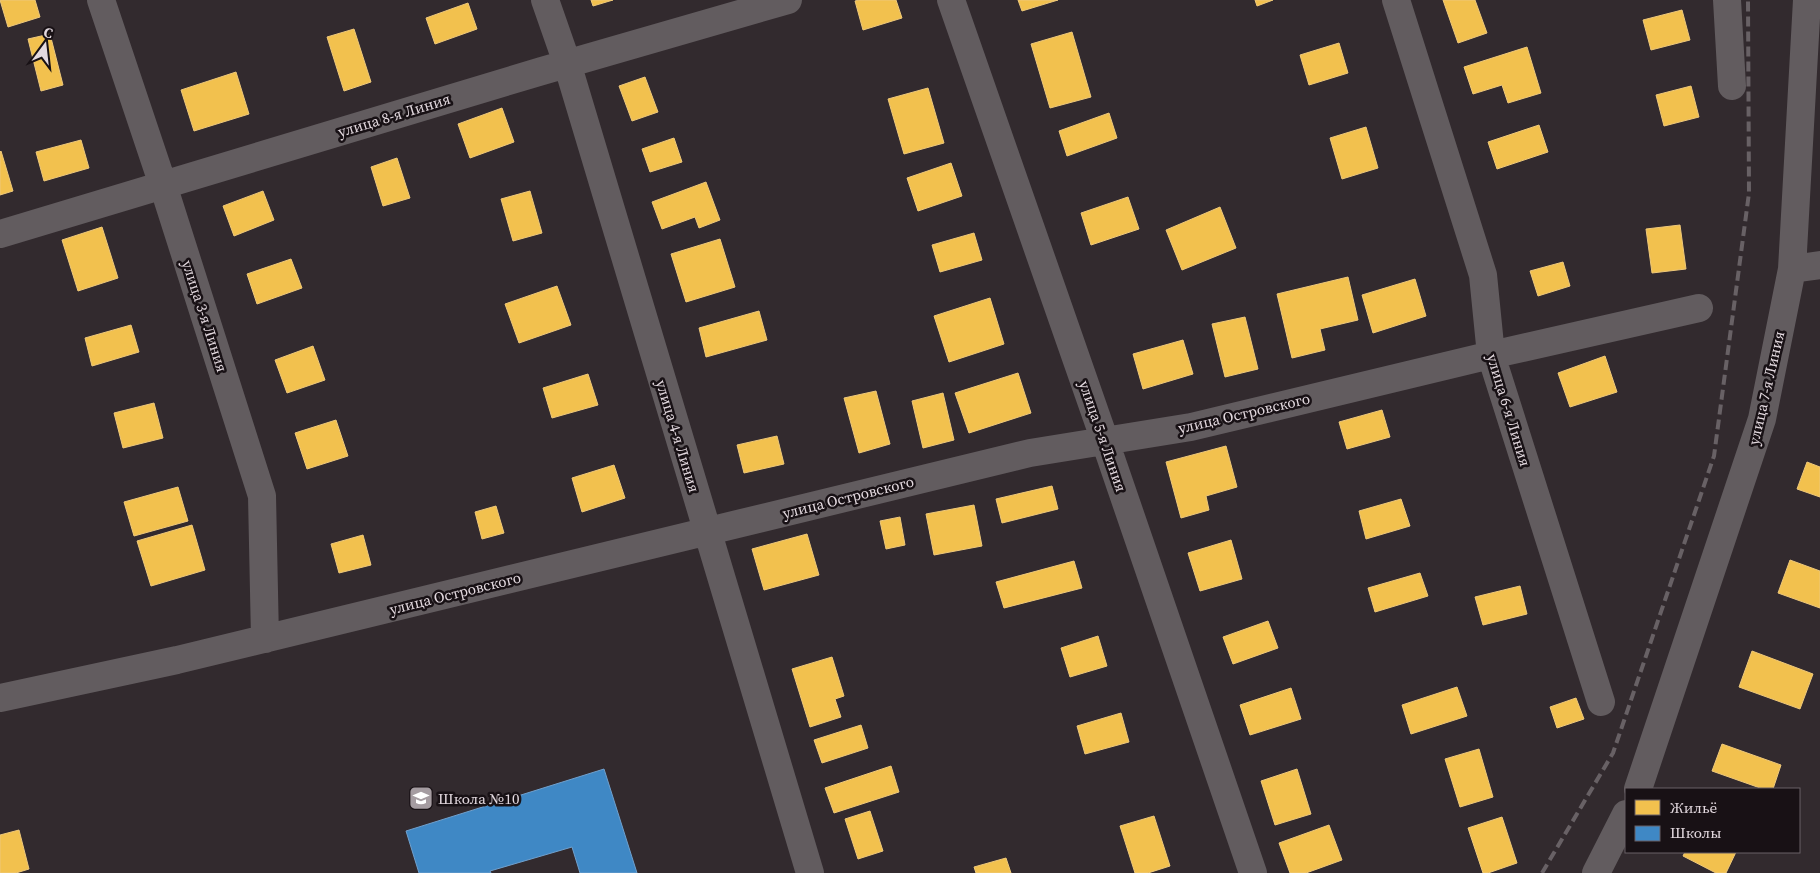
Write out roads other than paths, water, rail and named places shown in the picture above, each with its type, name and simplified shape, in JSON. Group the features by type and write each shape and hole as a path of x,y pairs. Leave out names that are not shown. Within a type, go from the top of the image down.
{"street":[{"name":"улица 3-я Линия","path":"101,0 163,185 262,496 265,639"},
{"name":"улица 4-я Линия","path":"545,0 567,63 706,532 810,873"},
{"name":"улица 8-я Линия","path":"0,234 567,63 788,0"},
{"name":"улица 5-я Линия","path":"951,0 1106,441 1253,873"},
{"name":"улица 6-я Линия","path":"1396,0 1482,275 1491,355 1601,702"},
{"path":"1727,0 1732,86"},
{"name":"улица 7-я Линия","path":"1638,788 1762,419 1792,269 1807,0"},
{"path":"1792,269 1820,265"},
{"name":"улица Островского","path":"0,698 177,660 1030,453 1190,427 1491,355 1699,308"},
{"path":"1596,873 1625,816"}],"railway":[{"path":"1542,873 1613,753 1714,456 1749,193 1748,0"}],"place":[{"name":"Школа №10","path":"421,798"}]}
